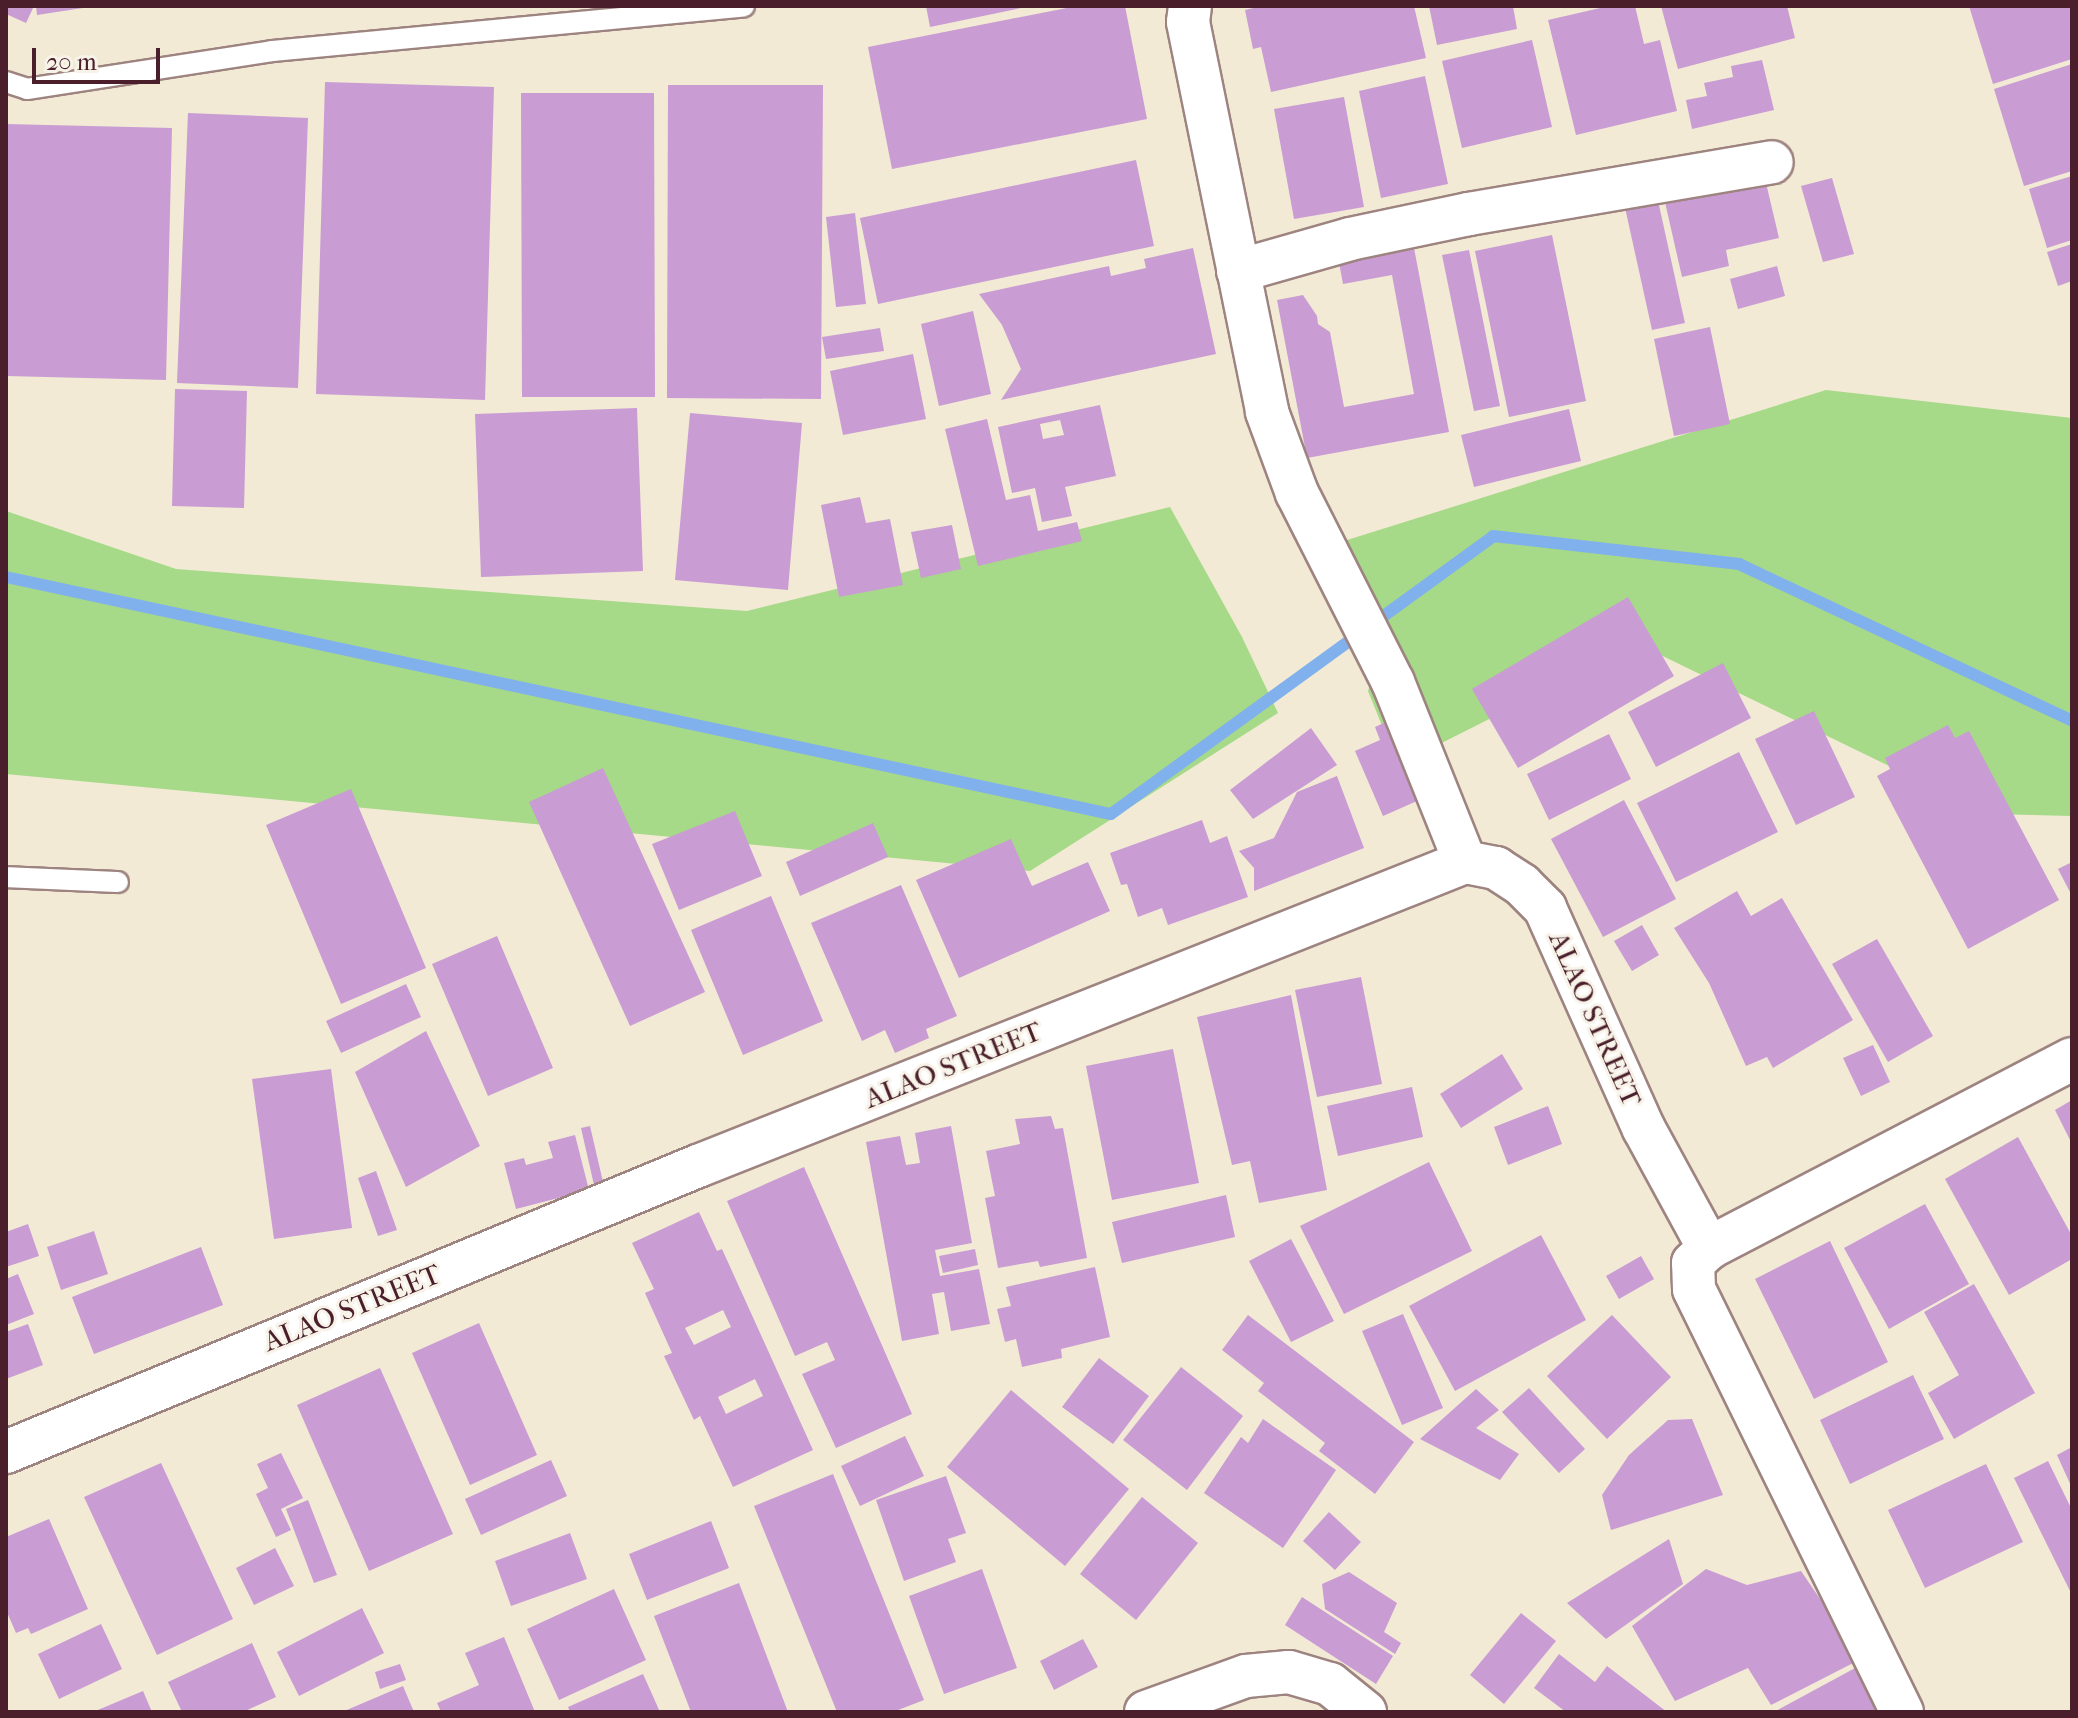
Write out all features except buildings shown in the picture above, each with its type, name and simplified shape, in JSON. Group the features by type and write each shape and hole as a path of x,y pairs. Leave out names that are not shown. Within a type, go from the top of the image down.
{"street":[{"path":"1190,6 1188,22 1267,412 1297,493 1351,605 1393,682 1465,862"},
{"path":"1238,271 1350,239 1469,214 1772,162"},
{"name":"ALAO STREET","path":"6,1452 698,1166 1465,862 1496,868 1522,885 1545,908 1644,1129 1709,1248"},
{"path":"1902,1712 1694,1289 1693,1263 1709,1248 2072,1059"},
{"path":"1146,1712 1246,1676 1289,1672 1330,1684 1365,1712"}],"lane":[{"path":"6,82 27,89 272,51 744,6"},
{"path":"6,877 118,882"}],"green space":[{"path":"1826,390 2072,418 2072,816 1988,814 1638,644 1398,765 1368,691 1384,640 1344,541"},
{"path":"1170,507 1242,637 1278,713 1030,871 6,774 6,511 176,569 747,611"}],"waterway":[{"path":"6,577 1111,814 1493,536 1739,564 2072,721"}]}
